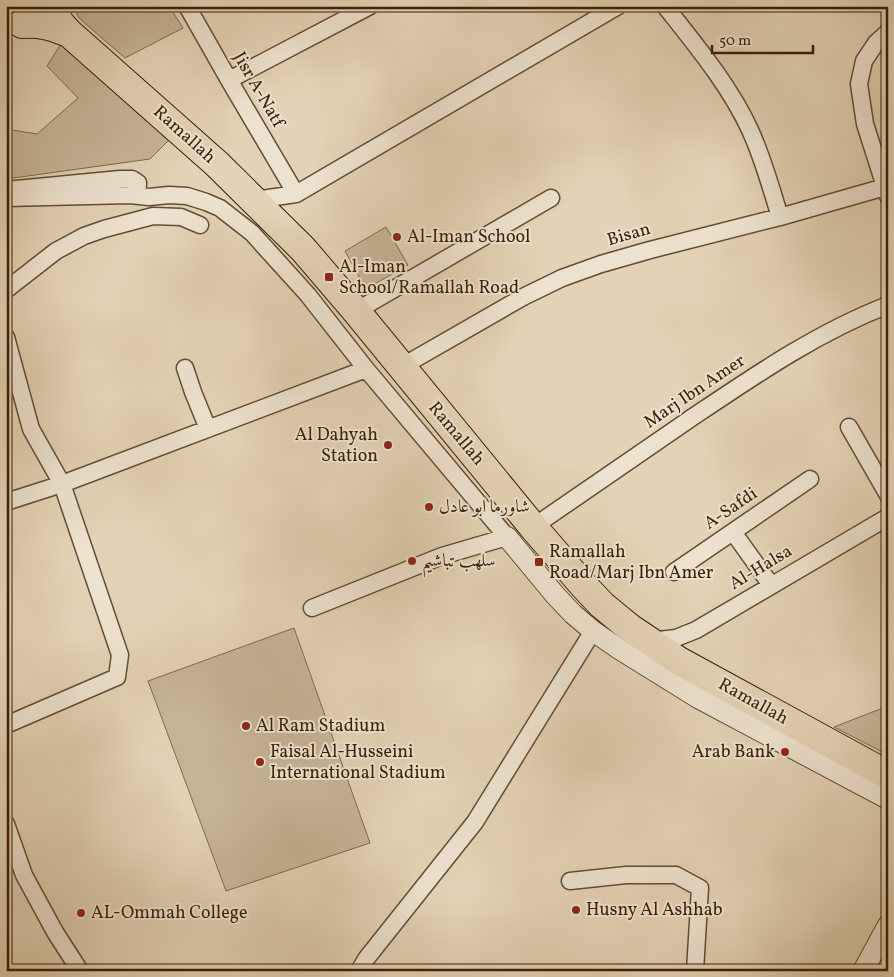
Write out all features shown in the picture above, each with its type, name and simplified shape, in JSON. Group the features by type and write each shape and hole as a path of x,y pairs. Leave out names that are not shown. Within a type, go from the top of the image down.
{"highway":[{"name":"Ramallah","path":"51,6 60,23 69,34 217,164 303,249 533,527 596,599 630,628 649,641 887,793"},
{"name":"Ramallah","path":"23,19 69,34"}],"street":[{"name":"Jisr A-Natf","path":"187,6 296,194"},
{"path":"229,80 370,6"},
{"path":"254,200 296,194 618,6"},
{"path":"665,6 692,40 736,104 750,130 780,217"},
{"path":"886,191 865,124 859,84 864,61 876,43 888,32"},
{"path":"6,190 132,179 138,182 138,188 136,192 130,195"},
{"name":"Bisan","path":"401,367 523,298 562,278 600,264 886,191"},
{"path":"6,198 169,195 187,196 220,208 252,233 308,295 366,369 573,614 593,631 698,698 887,793"},
{"path":"356,311 551,198"},
{"path":"6,290 56,251 84,236 104,229 153,216 181,217 200,225"},
{"name":"Marj Ibn Amer","path":"533,527 759,372 816,338 888,305"},
{"path":"6,337 31,429 62,484 120,655 117,677 6,725"},
{"path":"185,368 208,429"},
{"path":"6,502 62,484 366,369"},
{"path":"849,427 888,495"},
{"name":"A-Safdi","path":"674,572 810,479"},
{"name":"Al-Halsa","path":"649,641 676,638 696,630 888,516"},
{"path":"733,532 771,585"},
{"path":"312,608 442,556 507,537"},
{"path":"359,971 366,959 474,822 593,631"},
{"path":"6,824 24,875 55,932 80,971"},
{"path":"570,881 626,875 676,874 700,888 695,971"},
{"path":"863,971 888,925"}],"shaded area":[{"path":"73,6 169,6 183,28 125,58 79,18"},
{"path":"62,42 169,140 150,159 6,179 6,129 37,134 78,98 47,66"},
{"path":"386,227 408,265 366,289 345,251"},
{"name":"Faisal Al-Husseini International Stadium","path":"294,628 370,843 226,891 148,681"},
{"path":"888,706 888,755 834,727"}],"place":[{"name":"Al-Iman School","path":"397,237"},
{"name":"Al-Iman School/Ramallah Road","path":"329,277"},
{"name":"Al Dahyah Station","path":"388,445"},
{"name":"شاورما ابو عادل","path":"429,507"},
{"name":"سلهب تباشيم","path":"412,561"},
{"name":"Ramallah Road/Marj Ibn Amer","path":"539,562"},
{"name":"Al Ram Stadium","path":"246,726"},
{"name":"Arab Bank","path":"785,752"},
{"name":"Faisal Al-Husseini International Stadium","path":"260,762"},
{"name":"Husny Al Ashhab","path":"576,910"},
{"name":"AL-Ommah College","path":"81,913"}]}
